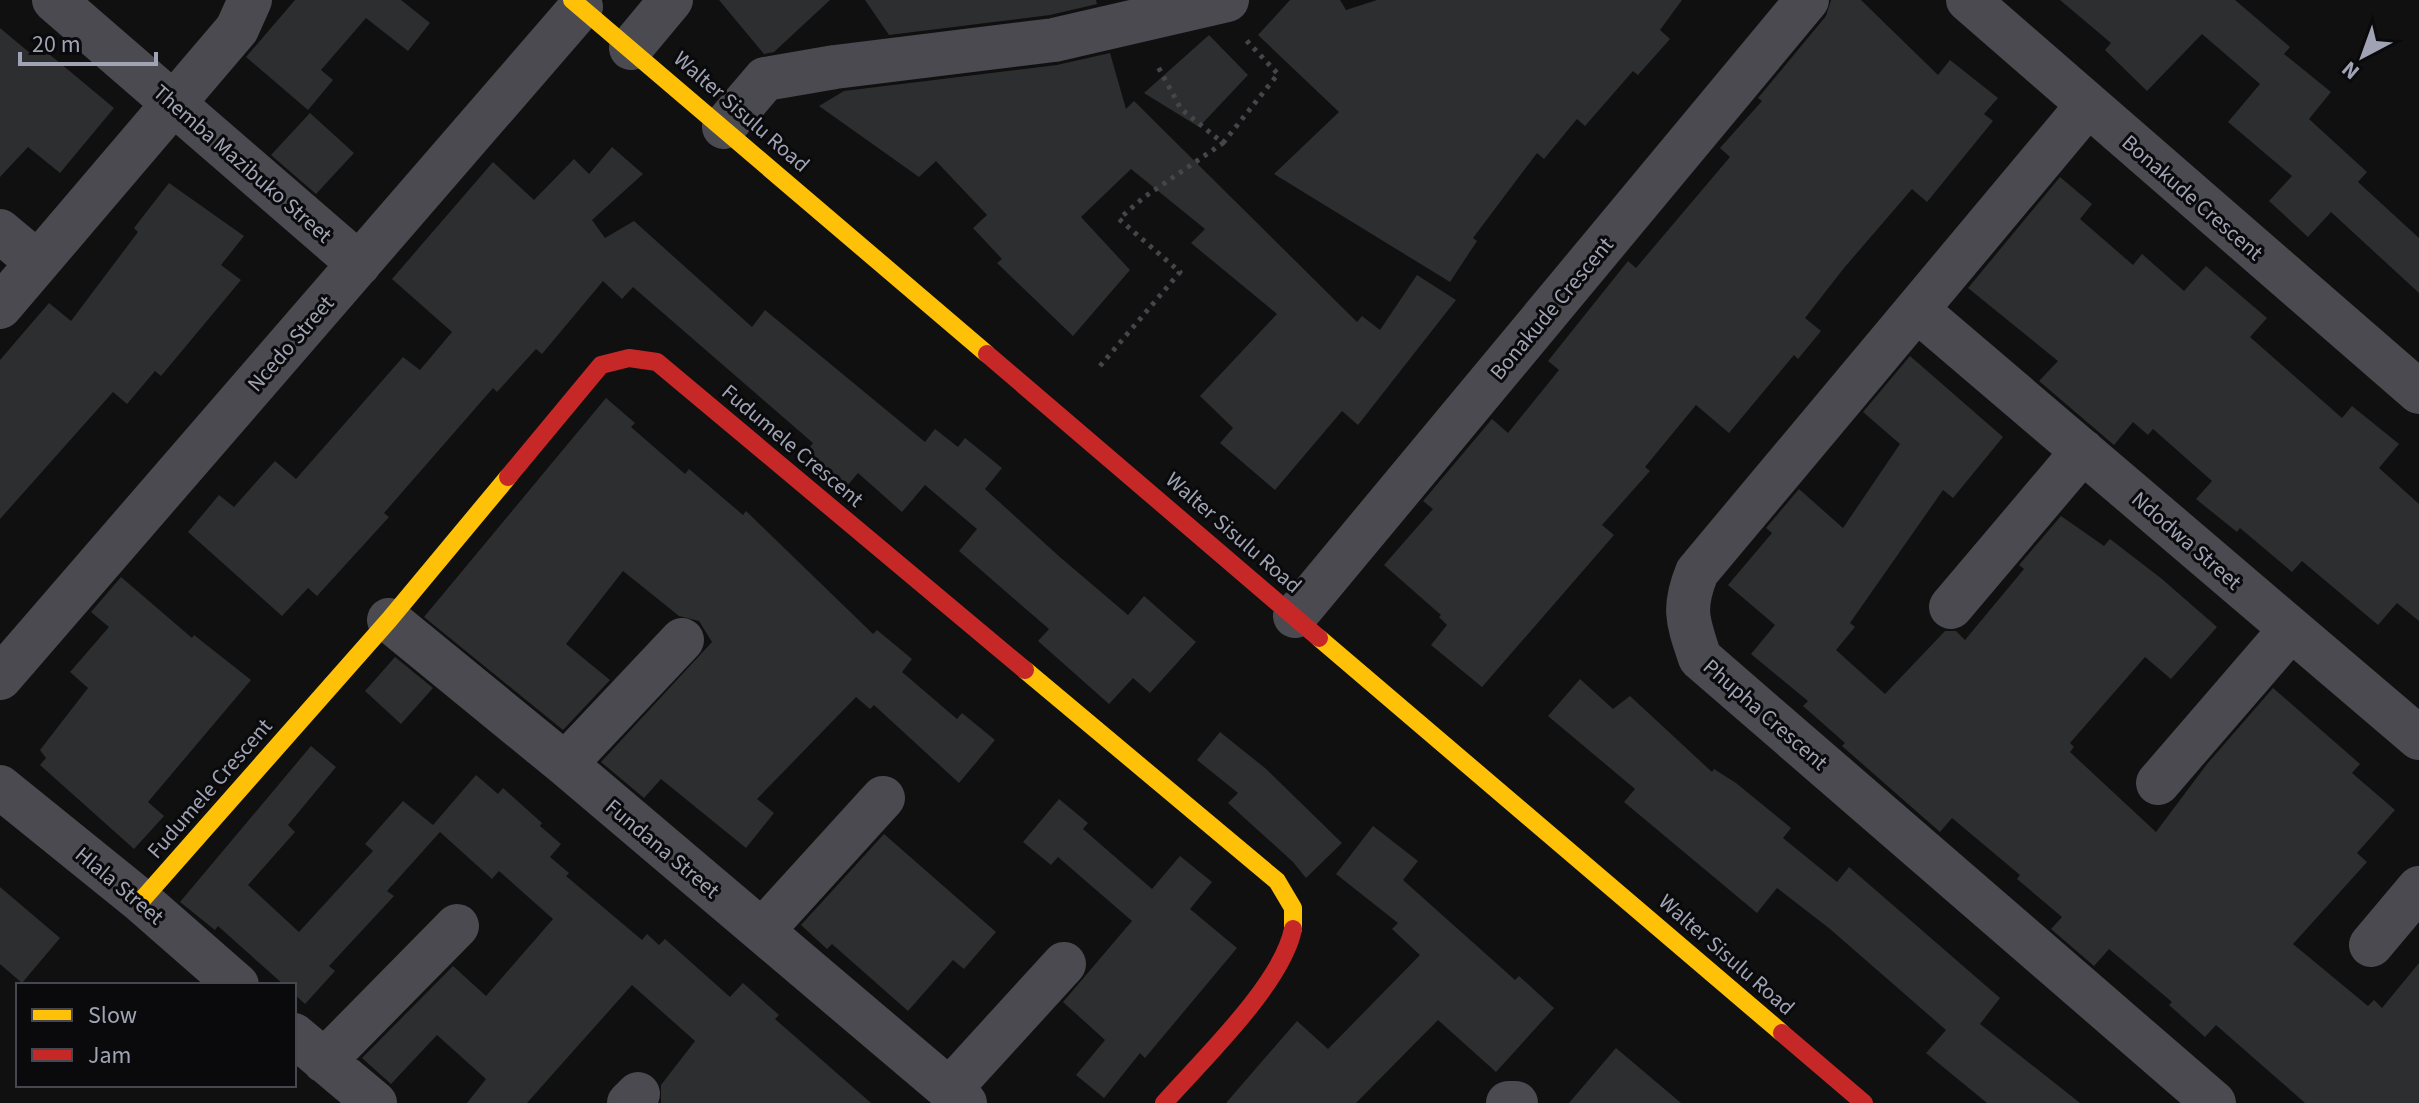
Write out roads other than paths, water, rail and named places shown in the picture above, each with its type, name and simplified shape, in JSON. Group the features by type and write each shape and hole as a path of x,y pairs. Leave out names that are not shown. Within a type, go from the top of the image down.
{"street":[{"name":"Themba Mazibuko Street","path":"54,0 359,264"},
{"path":"0,307 237,29 250,0"},
{"path":"631,48 671,0"},
{"name":"Bonakude Crescent","path":"1295,616 1807,0"},
{"name":"Bonakude Crescent","path":"1968,0 2419,392"},
{"path":"724,127 765,79 835,67 1054,40 1144,22 1220,2"},
{"name":"Walter Sisulu Road","path":"576,4 724,127 1864,1103"},
{"name":"Ncedo Street","path":"0,678 359,264 576,4"},
{"name":"Phupha Crescent","path":"2087,106 1697,572 1687,597 1686,618 1700,658 2214,1103"},
{"path":"0,231 37,262"},
{"name":"Ndodwa Street","path":"1917,310 2419,738"},
{"name":"Fudumele Crescent","path":"141,901 389,620 601,365 625,357 657,362 1265,870 1289,898 1295,919 1291,940 1279,967 1164,1103"},
{"path":"1951,607 2083,451"},
{"name":"Fundana Street","path":"389,620 565,764 957,1096 1064,964"},
{"path":"2158,783 2291,629"},
{"path":"565,764 682,640"},
{"name":"Hlala Street","path":"0,787 141,901 235,983"},
{"path":"762,931 883,798"},
{"path":"2371,945 2419,888"},
{"path":"375,1103 309,1048 457,926"},
{"path":"1508,1103 1516,1103"}]}
